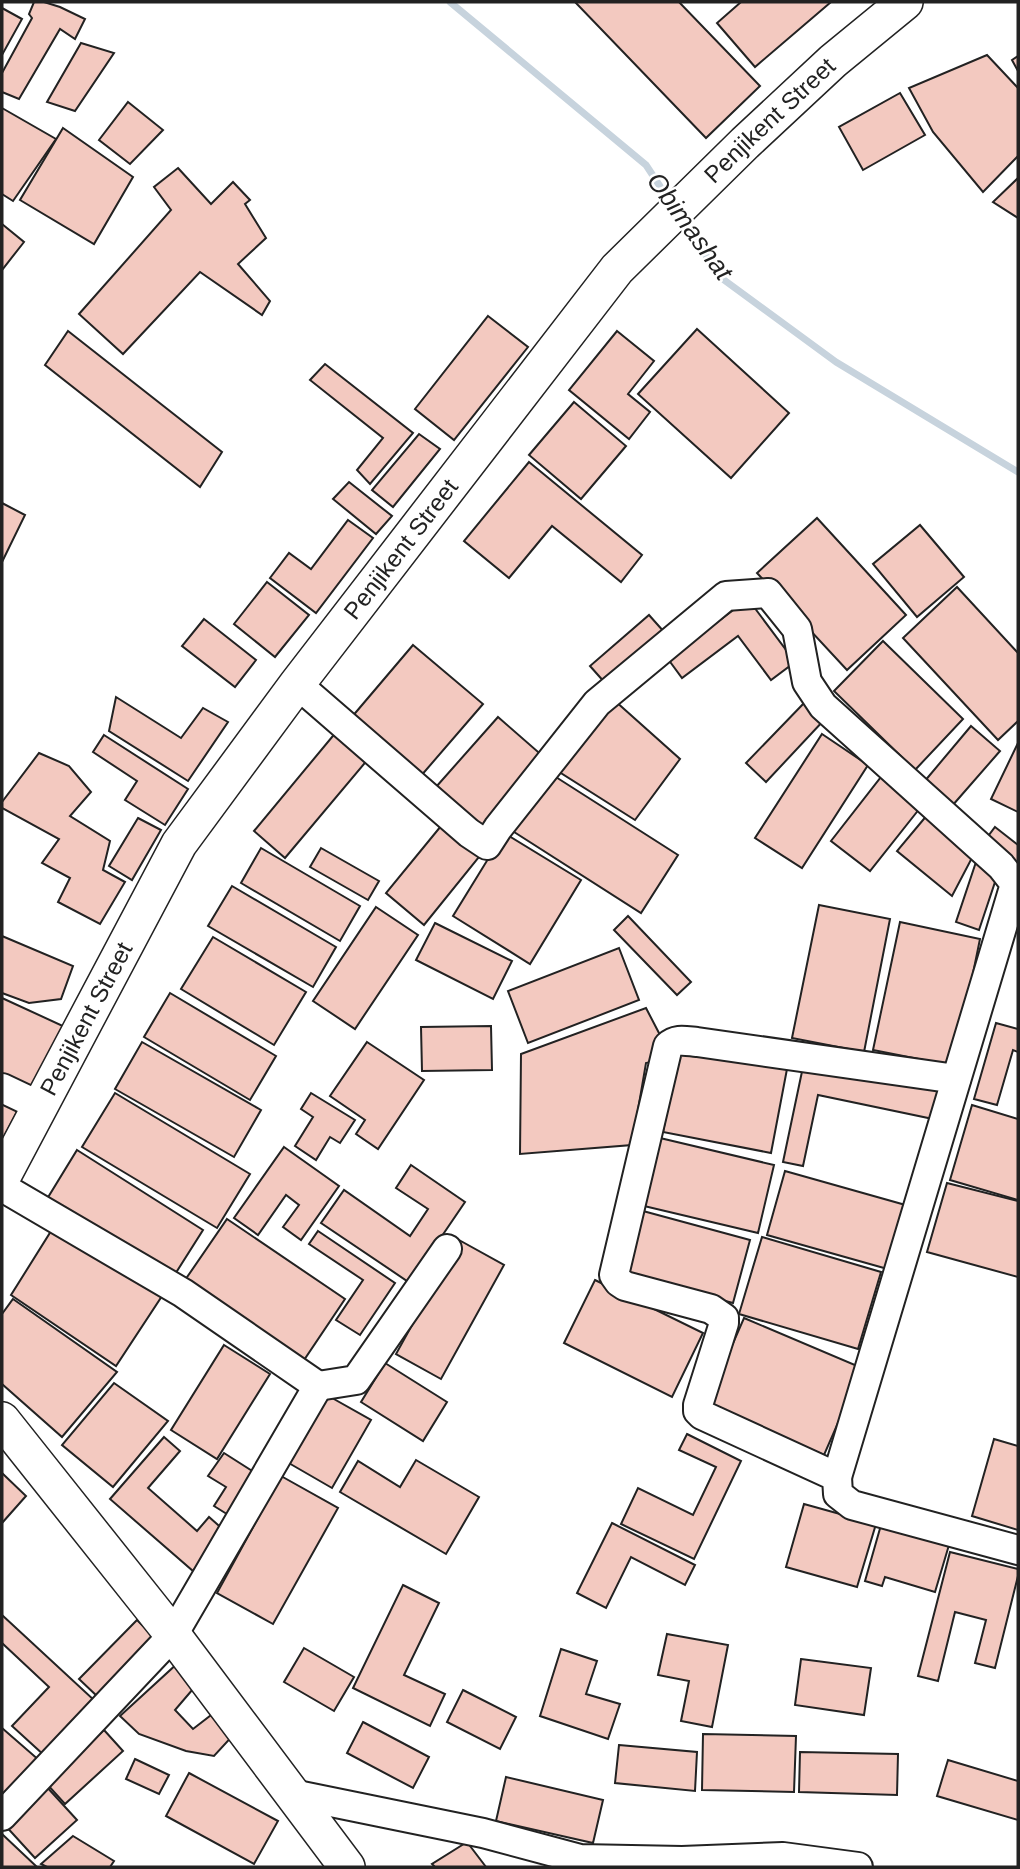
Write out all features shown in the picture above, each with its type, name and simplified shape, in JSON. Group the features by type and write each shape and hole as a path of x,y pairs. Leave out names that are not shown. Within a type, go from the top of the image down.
{"main road":[{"name":"Penjikent Street","path":"2,1178 179,844 297,684 617,269 833,61 905,2"},
{"path":"2,1420 173,1635 347,1867"}],"street":[{"path":"297,684 469,833 487,845 597,703 726,596 768,593 797,629 807,682 823,706 1001,866 1015,884 838,1478 838,1494 852,1505 1018,1550"},
{"path":"838,1478 698,1411 724,1318 711,1309 625,1286 614,1275 668,1046 677,1040 697,1042 956,1079"},
{"path":"2,1088 40,1105"},
{"path":"2,1187 183,1293 318,1386 356,1380 447,1249"},
{"path":"2,1815 173,1635 318,1386"},
{"path":"292,1794 483,1833 580,1859 682,1861 783,1857 858,1867"}],"building":[{"path":"34,2 60,7 85,19 75,39 60,29 19,99 2,92 2,73 32,18 29,14"},
{"path":"575,2 679,2 760,86 706,138"},
{"path":"741,2 831,2 755,67 717,23"},
{"path":"2,8 22,19 2,55"},
{"path":"81,43 114,53 75,111 47,102"},
{"path":"987,55 1018,88 1018,156 983,192 933,132 909,88"},
{"path":"1018,56 1018,71 1012,60"},
{"path":"900,93 925,135 863,170 839,127"},
{"path":"128,102 163,130 130,164 99,140"},
{"path":"2,108 56,139 13,201 2,194"},
{"path":"63,128 133,177 94,244 20,200"},
{"path":"178,168 211,204 233,182 250,200 245,204 266,238 238,264 270,301 262,315 200,272 123,354 79,314 171,210 154,187"},
{"path":"1018,178 1018,218 993,202"},
{"path":"2,224 24,242 2,270"},
{"path":"488,316 528,347 454,440 415,409"},
{"path":"697,329 789,413 731,478 638,394"},
{"path":"68,331 222,452 200,487 45,365"},
{"path":"617,331 654,361 628,394 650,412 629,439 569,390"},
{"path":"325,364 413,433 370,484 357,470 383,438 310,380"},
{"path":"574,402 626,446 581,499 529,455"},
{"path":"419,434 440,449 393,507 372,490"},
{"path":"529,462 642,555 621,582 552,526 509,578 464,541"},
{"path":"349,482 392,516 376,534 333,499"},
{"path":"2,503 25,515 2,562"},
{"path":"817,518 906,615 847,670 757,573"},
{"path":"348,520 373,538 316,613 270,578 289,553 311,569"},
{"path":"920,525 964,577 917,617 873,564"},
{"path":"267,582 309,615 275,657 234,624"},
{"path":"957,587 1018,653 1018,721 998,740 903,638"},
{"path":"748,599 795,662 771,680 738,636 682,678 668,659"},
{"path":"649,615 665,633 606,684 590,666"},
{"path":"204,619 256,660 235,687 182,646"},
{"path":"883,641 963,719 915,770 834,691"},
{"path":"413,645 483,704 420,777 351,718"},
{"path":"116,697 181,738 203,708 228,722 188,781 109,731"},
{"path":"614,700 680,759 635,820 553,768"},
{"path":"806,701 825,719 766,782 746,763"},
{"path":"498,717 545,758 482,829 436,787"},
{"path":"971,726 1000,751 952,806 924,782"},
{"path":"337,731 369,758 285,858 254,831"},
{"path":"822,734 868,765 802,868 755,838"},
{"path":"104,735 188,789 165,825 125,800 137,781 93,752"},
{"path":"1018,743 1018,812 991,799"},
{"path":"39,753 69,766 91,792 70,816 110,841 103,870 125,882 100,924 58,902 70,878 42,863 59,839 2,808 2,802"},
{"path":"548,772 678,855 641,913 511,830"},
{"path":"881,777 920,808 870,871 831,841"},
{"path":"928,814 974,854 952,896 897,851"},
{"path":"138,818 161,830 132,880 109,866"},
{"path":"441,826 479,857 424,925 386,893"},
{"path":"995,827 1018,845 1018,870 983,843"},
{"path":"504,833 581,880 530,964 453,916"},
{"path":"261,848 360,906 340,941 241,883"},
{"path":"321,848 379,881 368,900 310,867"},
{"path":"976,862 999,870 979,930 956,922"},
{"path":"232,886 336,947 313,987 208,926"},
{"path":"819,905 890,919 864,1052 792,1038"},
{"path":"376,907 418,935 355,1029 313,1001"},
{"path":"628,916 691,982 677,995 614,930"},
{"path":"900,922 980,939 954,1066 873,1050"},
{"path":"435,923 512,961 493,999 416,960"},
{"path":"2,936 73,966 61,999 29,1003 2,993"},
{"path":"213,937 306,992 274,1045 181,989"},
{"path":"619,948 639,1000 528,1043 508,991"},
{"path":"170,993 276,1056 250,1100 144,1037"},
{"path":"2,998 65,1027 35,1093 2,1078"},
{"path":"646,1008 660,1035 655,1061 646,1063 632,1145 520,1154 521,1054"},
{"path":"996,1023 1018,1029 1018,1052 1013,1050 997,1105 974,1099"},
{"path":"491,1026 492,1070 422,1071 421,1027"},
{"path":"142,1042 261,1110 234,1157 115,1089"},
{"path":"367,1042 424,1080 378,1149 356,1134 365,1120 330,1096"},
{"path":"679,1048 787,1069 771,1153 663,1132"},
{"path":"804,1062 939,1089 933,1119 818,1095 803,1166 783,1162"},
{"path":"115,1093 250,1174 217,1228 82,1147"},
{"path":"311,1093 355,1120 340,1143 330,1137 316,1160 295,1146 313,1117 301,1109"},
{"path":"2,1095 21,1104 2,1141"},
{"path":"972,1105 1018,1119 1018,1200 950,1180"},
{"path":"660,1138 774,1165 758,1233 644,1206"},
{"path":"284,1147 339,1186 301,1240 283,1227 299,1205 286,1195 258,1235 234,1218"},
{"path":"77,1150 203,1230 172,1279 47,1199"},
{"path":"411,1165 465,1202 410,1283 321,1223 344,1190 410,1236 428,1209 396,1188"},
{"path":"785,1171 909,1206 891,1270 767,1235"},
{"path":"947,1183 1018,1201 1018,1277 927,1252"},
{"path":"643,1211 750,1240 733,1303 626,1275"},
{"path":"227,1219 345,1299 302,1363 183,1283"},
{"path":"53,1228 162,1296 116,1366 11,1295"},
{"path":"318,1231 395,1283 360,1335 336,1320 363,1280 309,1244"},
{"path":"762,1237 881,1272 858,1349 739,1314"},
{"path":"459,1240 504,1265 441,1379 396,1354"},
{"path":"595,1280 703,1333 672,1397 564,1343"},
{"path":"13,1299 117,1372 62,1437 2,1384 2,1314"},
{"path":"744,1318 862,1368 824,1455 706,1405"},
{"path":"224,1345 270,1374 217,1459 171,1430"},
{"path":"385,1363 447,1402 423,1441 361,1402"},
{"path":"114,1383 168,1421 113,1487 62,1445"},
{"path":"325,1394 371,1420 332,1488 287,1462"},
{"path":"687,1434 741,1461 694,1559 621,1524 638,1488 693,1515 716,1467 679,1450"},
{"path":"164,1437 180,1451 148,1488 197,1531 209,1517 226,1532 193,1571 110,1499"},
{"path":"994,1439 1018,1446 1018,1530 972,1516"},
{"path":"224,1453 257,1474 230,1516 214,1506 226,1487 208,1476"},
{"path":"416,1460 479,1497 446,1554 340,1492 358,1461 400,1487"},
{"path":"2,1473 26,1496 2,1523"},
{"path":"281,1476 338,1508 273,1624 217,1593"},
{"path":"804,1504 876,1524 857,1587 786,1567"},
{"path":"612,1523 695,1565 685,1585 631,1557 606,1608 577,1593"},
{"path":"881,1525 949,1545 935,1592 885,1577 882,1586 865,1581"},
{"path":"950,1552 1018,1569 1018,1576 995,1668 975,1663 986,1620 955,1612 938,1681 918,1676"},
{"path":"403,1585 439,1603 404,1675 445,1694 430,1726 353,1688"},
{"path":"2,1615 95,1701 45,1756 12,1726 49,1687 2,1643"},
{"path":"137,1620 156,1639 98,1697 79,1679"},
{"path":"667,1634 728,1645 712,1727 681,1721 689,1681 658,1675"},
{"path":"304,1648 354,1677 334,1711 284,1682"},
{"path":"561,1649 597,1661 586,1694 620,1704 608,1739 540,1716"},
{"path":"801,1659 871,1668 864,1715 795,1705"},
{"path":"179,1662 199,1682 175,1710 193,1729 219,1709 237,1731 214,1756 186,1751 139,1734 120,1716"},
{"path":"463,1690 516,1717 500,1749 447,1722"},
{"path":"363,1722 429,1757 413,1788 347,1753"},
{"path":"2,1728 40,1761 2,1801"},
{"path":"104,1730 123,1751 65,1804 46,1783"},
{"path":"703,1734 796,1736 794,1792 702,1790"},
{"path":"619,1745 697,1752 695,1791 615,1783"},
{"path":"800,1752 898,1754 897,1795 799,1792"},
{"path":"135,1759 169,1775 159,1794 126,1779"},
{"path":"948,1760 1018,1781 1018,1820 937,1796"},
{"path":"189,1773 278,1821 254,1864 166,1816"},
{"path":"506,1777 603,1800 593,1843 496,1821"},
{"path":"45,1785 77,1820 35,1858 3,1823"},
{"path":"2,1834 37,1867 2,1867"},
{"path":"73,1836 114,1861 110,1867 47,1867 41,1864"},
{"path":"467,1842 486,1867 435,1867 432,1864"}],"waterway":[{"name":"Obimashat","path":"450,2 646,165 671,203"},
{"name":"Obimashat","path":"682,219 720,277 836,362 1018,472"}]}
